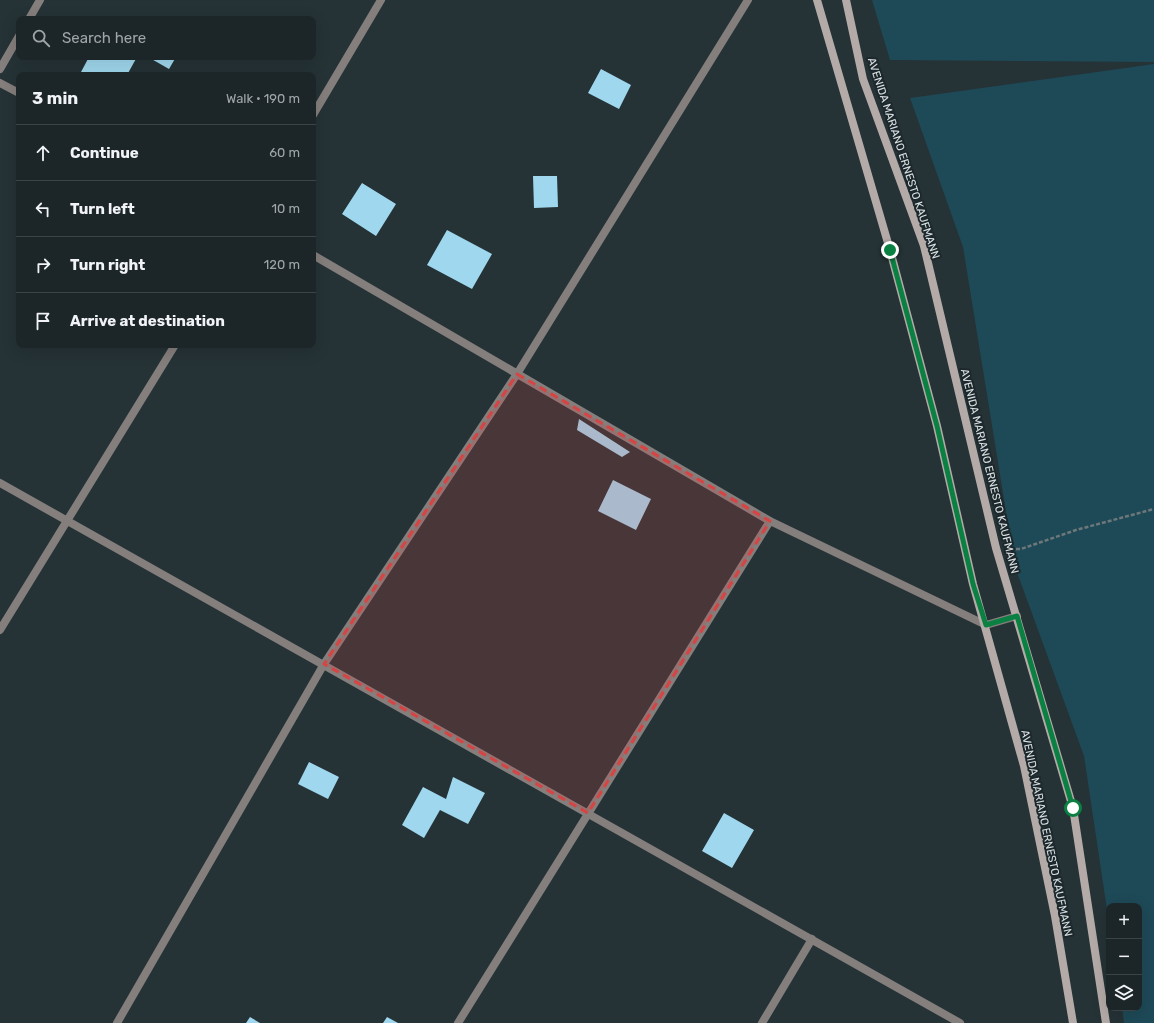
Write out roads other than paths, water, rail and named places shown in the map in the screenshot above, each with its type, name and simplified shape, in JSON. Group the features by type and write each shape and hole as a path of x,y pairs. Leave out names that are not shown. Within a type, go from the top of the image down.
{"main road":[{"name":"AVENIDA MARIANO ERNESTO KAUFMANN","path":"817,0 890,250 937,426 973,584 986,625 1024,766 1055,916 1073,1023"},
{"name":"AVENIDA MARIANO ERNESTO KAUFMANN","path":"846,0 863,79 924,246 996,548 1073,808 1106,1023"}],"street":[{"path":"31,16 40,0"},
{"path":"316,110 381,0"},
{"path":"118,1023 324,664 517,374 748,0"},
{"path":"0,69 16,41"},
{"path":"0,83 16,91"},
{"path":"316,257 770,521 986,625 1017,616"},
{"path":"0,630 173,348"},
{"path":"0,483 960,1023"},
{"path":"458,1023 770,521"},
{"path":"762,1023 812,939"}]}
